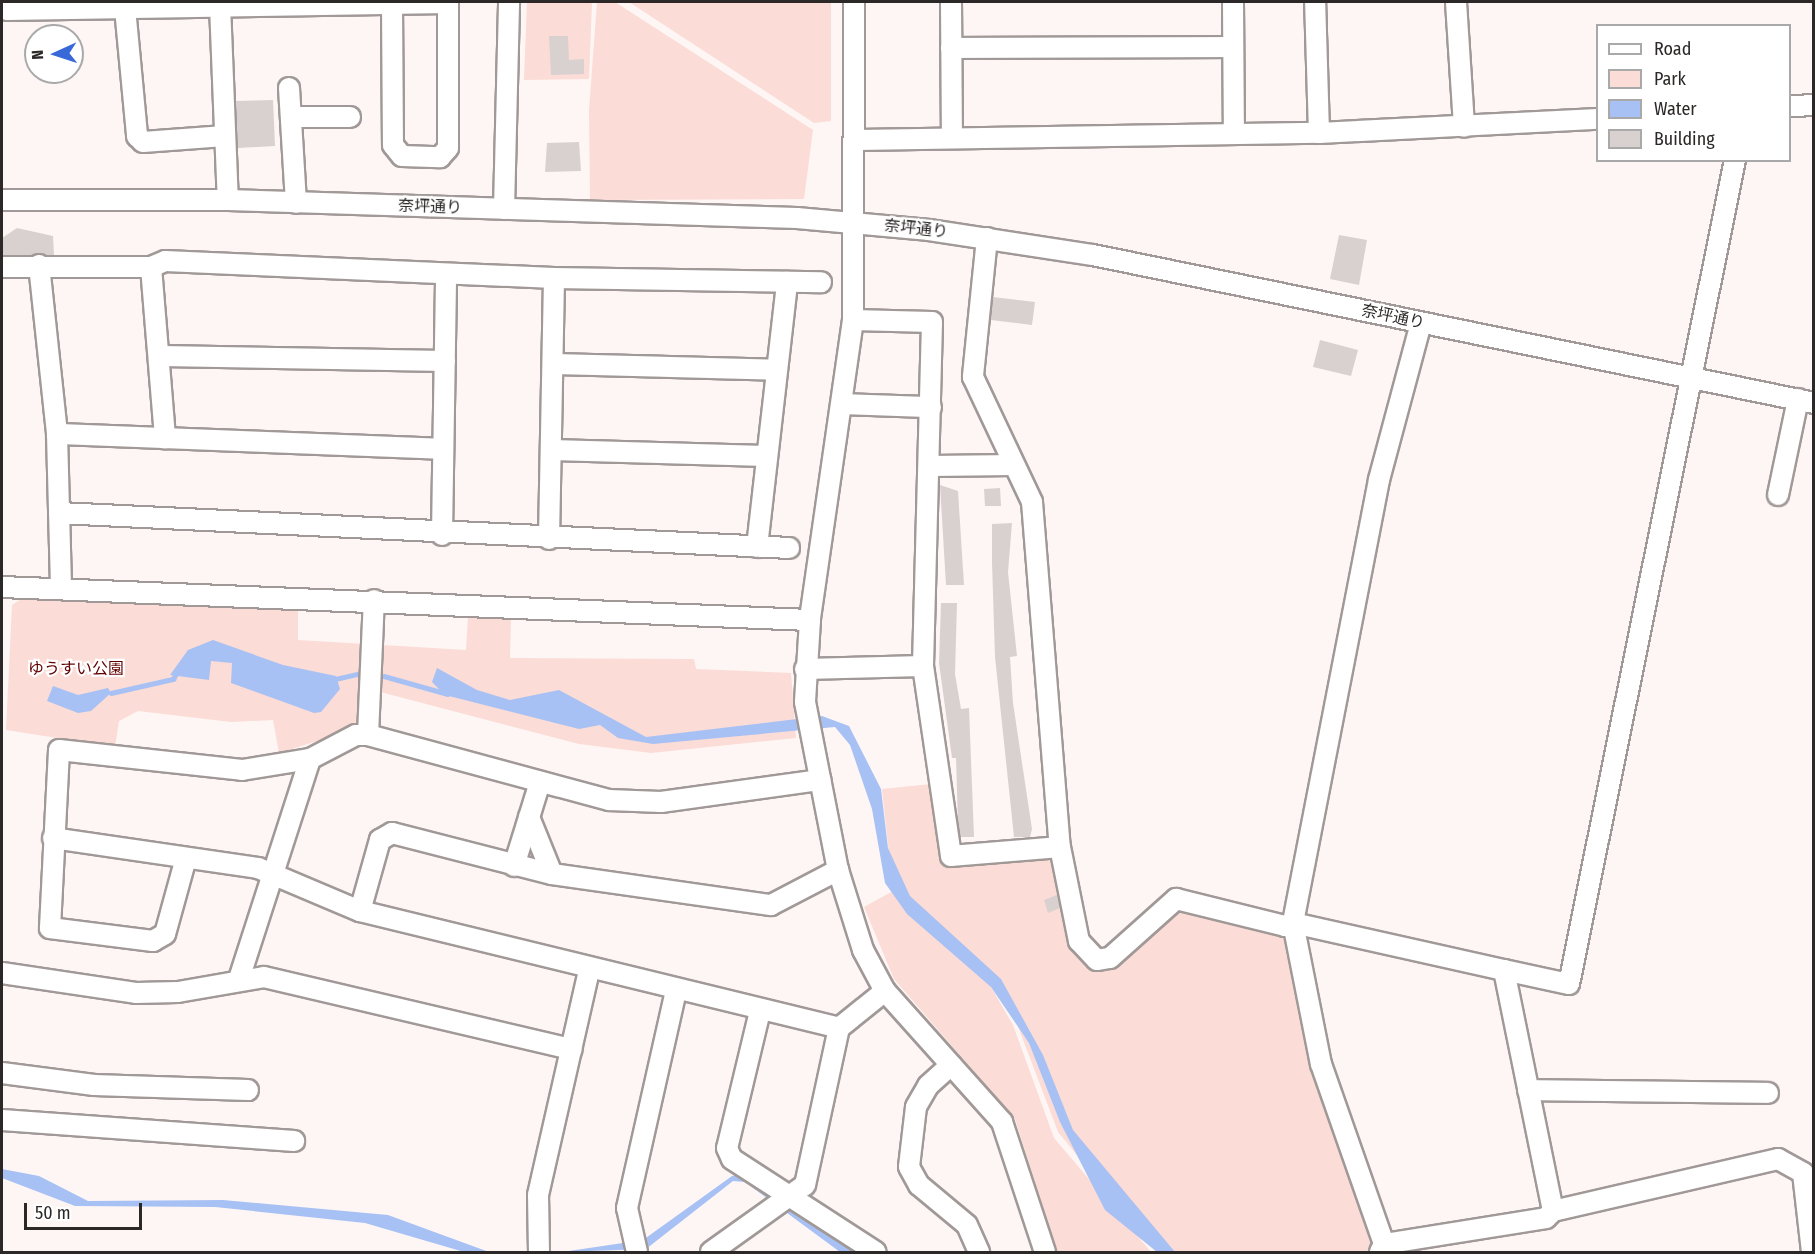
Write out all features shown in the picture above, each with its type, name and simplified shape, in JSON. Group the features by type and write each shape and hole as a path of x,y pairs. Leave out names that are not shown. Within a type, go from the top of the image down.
{"street":[{"path":"8,2 7,10 103,5 125,8 220,5 392,5 448,2 448,148 440,157 402,156 393,146 392,5"},
{"path":"504,210 509,2"},
{"path":"854,2 857,140 853,320 844,404 810,620 805,669 809,723 838,870 863,950 885,991 1002,1122 1045,1252"},
{"path":"951,2 952,138"},
{"path":"1233,2 1234,132"},
{"path":"1315,2 1319,133"},
{"path":"1456,2 1464,128"},
{"path":"220,5 228,200"},
{"path":"125,8 138,136 143,142 225,136"},
{"path":"951,48 1233,47"},
{"path":"289,88 296,203"},
{"path":"1791,106 1814,105"},
{"path":"291,117 350,117"},
{"path":"857,140 1234,132 1319,133 1464,128 1596,119"},
{"path":"987,238 973,377 1032,502 1060,847 1079,941 1097,960 1110,958 1176,899 1285,926 1293,922 1569,984 1695,378 1735,162"},
{"name":"奈坪通り","path":"2,200 228,200 855,222 987,238 1806,401"},
{"path":"4,267 39,265 152,267 165,261 554,278 820,282"},
{"path":"39,265 57,434 62,588"},
{"path":"152,267 162,356 165,438"},
{"path":"442,535 446,274"},
{"path":"549,539 555,364 554,278"},
{"path":"757,547 788,282"},
{"path":"853,320 932,322 931,466 923,666 951,856 1060,847"},
{"path":"1421,323 1380,480 1293,922 1321,1064 1382,1248 1546,1218 1553,1211 1778,1159 1803,1173 1812,1252"},
{"path":"162,356 445,361"},
{"path":"555,364 777,370"},
{"path":"1778,495 1806,401"},
{"path":"844,404 931,407"},
{"path":"57,434 443,449"},
{"path":"552,450 766,456"},
{"path":"931,466 1014,465"},
{"path":"59,513 442,535 789,548"},
{"path":"2,587 374,600 810,620"},
{"path":"368,735 374,600"},
{"path":"805,669 923,666"},
{"path":"186,858 165,934 153,941 50,928 59,750 217,770 310,759 356,735 368,735 609,800 661,802 820,780"},
{"path":"239,979 270,873 310,759"},
{"path":"514,866 540,782"},
{"path":"529,817 552,874"},
{"path":"360,911 380,840 392,833 552,874 771,905 838,870"},
{"path":"53,838 270,873 360,911 589,971 839,1028"},
{"path":"1504,970 1553,1211"},
{"path":"539,1252 538,1195 589,971"},
{"path":"2,973 136,993 178,992 239,979 264,977 572,1049"},
{"path":"635,1248 627,1208 676,990"},
{"path":"711,1252 805,1185 839,1028 885,991"},
{"path":"760,1011 727,1148 732,1159 784,1199 876,1252"},
{"path":"951,1065 928,1086 916,1107 909,1167 919,1185 967,1225 980,1252"},
{"path":"2,1073 94,1086 248,1090"},
{"path":"1528,1090 1768,1093"},
{"path":"2,1120 294,1141"}],"green space":[{"path":"527,2 592,2 589,79 524,80"},
{"path":"597,2 615,2 813,130 804,199 590,200 589,110"},
{"path":"629,2 831,2 831,121 814,123"},
{"name":"ゆうすい公園","path":"21,599 298,607 298,640 466,650 468,616 511,618 510,658 694,659 696,669 791,673 796,738 651,753 579,744 365,688 362,727 279,753 273,720 231,722 138,711 119,721 115,747 6,730 12,605"},
{"path":"941,783 952,856 1060,847 1077,928 1097,959 1176,899 1285,926 1378,1252 1156,1252 1058,1132 1000,979 991,987 1013,1025 1054,1138 1151,1252 1057,1252 1015,1119 894,979 864,907 893,891 882,789"}],"water":[{"path":"213,640 283,665 336,676 340,689 321,712 314,713 231,683 232,663 211,661 209,680 170,675 188,650"},
{"path":"437,668 477,690 510,700 559,690 646,737 822,716 849,726 881,789 888,848 910,896 1001,979 1043,1055 1073,1130 1175,1252 1157,1252 1105,1210 1060,1122 1029,1043 991,987 907,914 885,883 872,809 850,745 835,727 653,744 618,738 600,725 579,729 445,695 432,682"},
{"path":"53,686 78,695 108,688 111,693 91,711 78,713 47,701"},
{"path":"2,1169 39,1176 88,1201 223,1200 388,1215 489,1252 464,1252 365,1223 215,1207 75,1206 2,1178"},
{"path":"747,1173 857,1252 840,1252 745,1182 733,1181 646,1249 562,1252 643,1240 732,1176"}],"building":[{"path":"549,36 568,36 569,60 584,59 584,74 551,75"},
{"path":"273,100 275,146 238,148 236,101"},
{"path":"579,142 581,171 545,172 547,143"},
{"path":"17,228 53,236 54,255 2,256 2,238"},
{"path":"1339,235 1367,240 1359,285 1330,279"},
{"path":"993,297 1035,302 1032,325 991,320"},
{"path":"1320,340 1358,350 1351,376 1313,367"},
{"path":"940,485 958,491 964,585 946,585"},
{"path":"1000,488 1001,506 985,506 984,489"},
{"path":"1012,523 1008,572 1017,656 1010,657 1013,703 1032,829 1030,837 1014,837 995,657 992,524"},
{"path":"941,603 957,603 955,674 961,709 969,708 974,837 960,837 958,824 956,758 952,758 939,663"},
{"path":"1057,895 1060,908 1048,913 1044,900"}],"waterway":[{"path":"111,693 173,679 177,672"},
{"path":"331,680 358,674"},
{"path":"384,676 448,694"}]}
